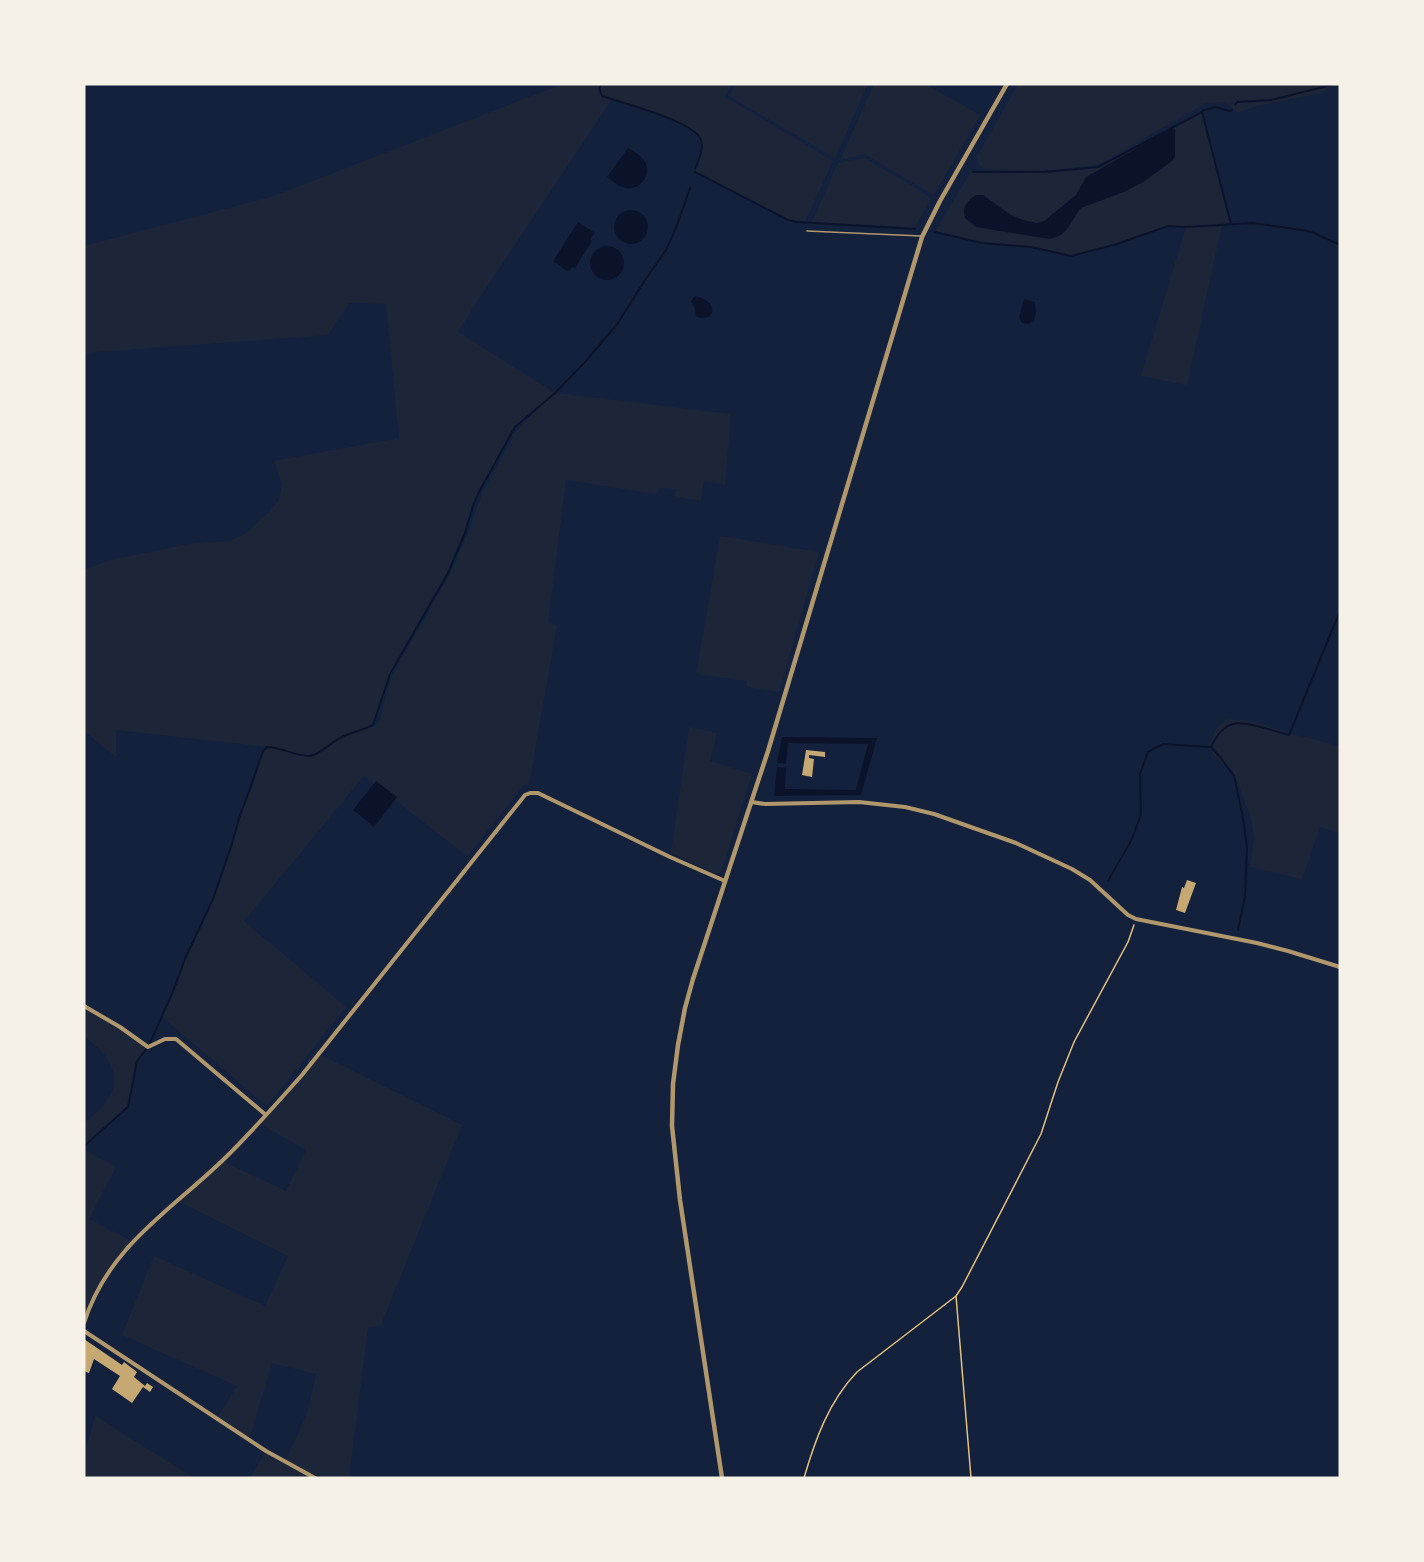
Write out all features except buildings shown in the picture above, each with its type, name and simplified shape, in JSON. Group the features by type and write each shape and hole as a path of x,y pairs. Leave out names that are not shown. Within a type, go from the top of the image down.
{"street":[{"path":"722,1478 680,1200 672,1125 673,1084 685,1008 768,751 921,237 1007,84"},
{"path":"84,1323 94,1296 122,1255 172,1204 222,1161 267,1116 525,795 538,793 725,881"},
{"path":"751,802 765,804 873,803 934,814 1016,843 1072,869 1090,880 1128,915 1136,919 1257,943 1340,967"},
{"path":"84,1006 148,1047 165,1039 176,1039 267,1116"},
{"path":"84,1331 266,1450 315,1478"}],"lane":[{"path":"807,231 921,237"}],"path":[{"path":"804,1478 827,1414 847,1382 956,1296 1041,1134 1074,1042 1128,942 1136,919"},
{"path":"956,1296 971,1478"}],"shaded area":[{"path":"563,84 732,84 725,97 833,161 805,222 788,220 695,172 702,148 701,140 696,133 661,115 612,99 458,332 555,393 731,414 725,485 704,481 701,501 675,497 676,489 660,488 656,494 566,480 548,623 557,625 529,785 525,784 467,856 364,776 244,921 346,1007 267,1106 161,1016 213,899 240,815 263,751 267,747 116,730 116,757 84,731 84,570 110,560 189,544 230,541 246,533 279,500 282,484 274,461 399,438 386,304 349,303 328,335 84,353 84,246 274,196","holes":["542,405 517,430 482,493 450,574 392,675 380,719 374,727 390,674 448,573 479,492 515,427"]},
{"path":"736,84 868,84 835,158 729,96"},
{"path":"874,84 925,84 980,115 934,195 865,154 840,160"},
{"path":"1018,84 1335,84 1321,93 1253,107 1241,112 1235,111 1223,102 1206,103 1098,165 1043,171 985,170 979,164 977,157"},
{"path":"1202,112 1231,224 1222,225 1187,385 1141,376 1186,227 1168,226 1117,244 1071,256 1031,247 982,243 935,232 973,172 1044,172 1098,167"},
{"path":"1172,128 1175,129 1175,157 1173,160 1145,181 1124,192 1081,208 1065,231 1056,237 1049,239 976,227 965,218 965,206 970,199 976,195 983,195 1011,215 1037,223 1044,221 1076,195 1086,177"},
{"path":"628,148 643,159 647,170 643,181 634,188 620,186 607,177"},
{"path":"866,159 931,199 915,227 812,222 838,163"},
{"path":"631,210 643,215 648,227 643,239 631,244 619,239 614,227 619,215"},
{"path":"578,222 595,233 575,268 572,267 567,271 553,261"},
{"path":"607,246 619,251 624,263 619,275 607,280 595,275 590,263 595,251"},
{"path":"695,296 710,303 712,312 706,318 696,316 691,302"},
{"path":"1024,299 1035,302 1034,321 1029,324 1022,323 1019,317"},
{"path":"720,536 819,552 779,692 747,687 746,681 696,674"},
{"path":"1227,719 1254,722 1340,746 1340,833 1320,827 1302,879 1250,867 1254,839 1251,818 1233,771 1215,757 1208,745 1217,728"},
{"path":"689,727 717,733 710,761 752,774 721,872 716,874 671,853"},
{"path":"782,737 877,738 861,795 774,796 777,767 786,768 785,789 856,790 868,744 788,743 786,764 777,763"},
{"path":"376,781 397,797 374,827 353,810"},
{"path":"84,1006 148,1047 137,1061 128,1107 84,1146 84,1123 108,1100 114,1082 109,1063 100,1050 84,1036"},
{"path":"319,1054 462,1125 381,1325 368,1328 349,1478 250,1478 266,1451 285,1462 307,1414 316,1374 272,1363 249,1440 217,1418 237,1386 122,1335 154,1256 265,1306 288,1256 176,1200 222,1161 286,1191 306,1150 259,1123"},
{"path":"84,1150 116,1167 89,1219 134,1242 105,1277 84,1319"},
{"path":"95,1416 194,1478 84,1478 84,1457"}],"waterway":[{"path":"602,84 599,88 602,96 670,119 694,131 702,145 695,169"},
{"path":"1235,105 1237,102 1271,100 1335,84"},
{"path":"1231,224 1202,112 1216,107 1232,110"},
{"path":"973,172 1044,172 1098,167 1202,112"},
{"path":"695,172 788,220 915,229"},
{"path":"84,1146 128,1107 137,1061 148,1047 213,899 263,751 267,747 273,747 309,756 342,737 373,725 390,674 448,573 479,492 515,427 555,393 618,323 666,250 690,188"},
{"path":"935,232 982,243 1031,247 1071,256 1117,244 1168,226 1253,223 1314,233 1340,245"},
{"path":"1211,747 1223,730 1229,725 1238,723 1289,735 1340,611"},
{"path":"1108,881 1132,839 1141,814 1140,774 1148,752 1163,744 1211,747"},
{"path":"1211,747 1234,776 1242,813 1247,847 1245,896 1238,930"}]}
